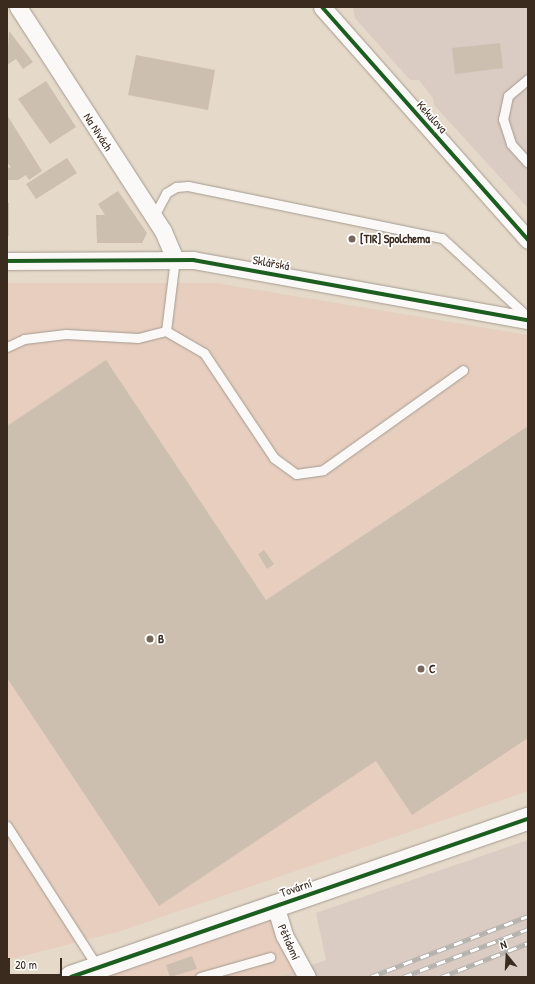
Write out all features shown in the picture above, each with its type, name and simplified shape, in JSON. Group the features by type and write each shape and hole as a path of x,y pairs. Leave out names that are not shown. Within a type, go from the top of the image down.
{"street":[{"name":"Na Nivách","path":"18,7 154,217 175,259"},
{"name":"Kekulova","path":"322,7 528,240"},
{"name":"Sklářská","path":"7,261 175,259 528,319"},
{"name":"Tovární","path":"71,977 100,972 275,905 528,818"},
{"name":"Pětidomí","path":"275,905 284,936 307,977"}],"lane":[{"path":"528,79 508,96 503,119 511,144 528,163"},
{"path":"154,217 161,199 171,189 182,185 442,238 528,319"},
{"path":"166,331 175,259"},
{"path":"7,346 24,339 66,334 138,338 166,331 204,353 274,458 296,474 323,470 462,370"},
{"path":"7,826 100,972"},
{"path":"200,977 270,957"}],"shaded area":[{"path":"528,7 528,208 434,105 433,98 419,80 410,80 355,18 353,8"},
{"path":"7,283 216,283 528,335 528,791 121,931 7,960"},
{"path":"528,840 528,977 279,977 326,960 316,913"},
{"path":"271,918 298,970 279,977 104,977"}],"building":[{"path":"9,31 33,62 23,69 16,59 7,65"},
{"path":"500,43 503,68 455,74 452,48"},
{"path":"136,55 215,70 208,110 128,95"},
{"path":"46,81 76,127 50,144 18,99"},
{"path":"7,115 42,171 29,180 26,175 18,180 7,180 7,167 11,168 7,162"},
{"path":"67,158 77,173 36,199 26,184"},
{"path":"118,191 147,233 142,243 97,243 96,215 105,215 98,204"},
{"path":"7,203 9,203 9,236 7,236"},
{"name":"B","path":"106,360 266,600 528,426 528,738 412,815 376,761 159,906 7,678 7,426"},
{"path":"264,550 274,564 267,569 258,554"},
{"path":"192,956 197,969 170,977 166,965"}],"railway":[{"path":"370,977 528,916"},
{"path":"403,977 528,929"},
{"path":"441,977 528,943"}],"cycle path":[{"path":"322,7 528,240"},
{"path":"7,261 193,260 528,320"},
{"path":"71,977 528,819"}],"place":[{"name":"[TIR] Spolchema","path":"352,239"},
{"name":"B","path":"150,639"},
{"name":"C","path":"421,669"}]}
